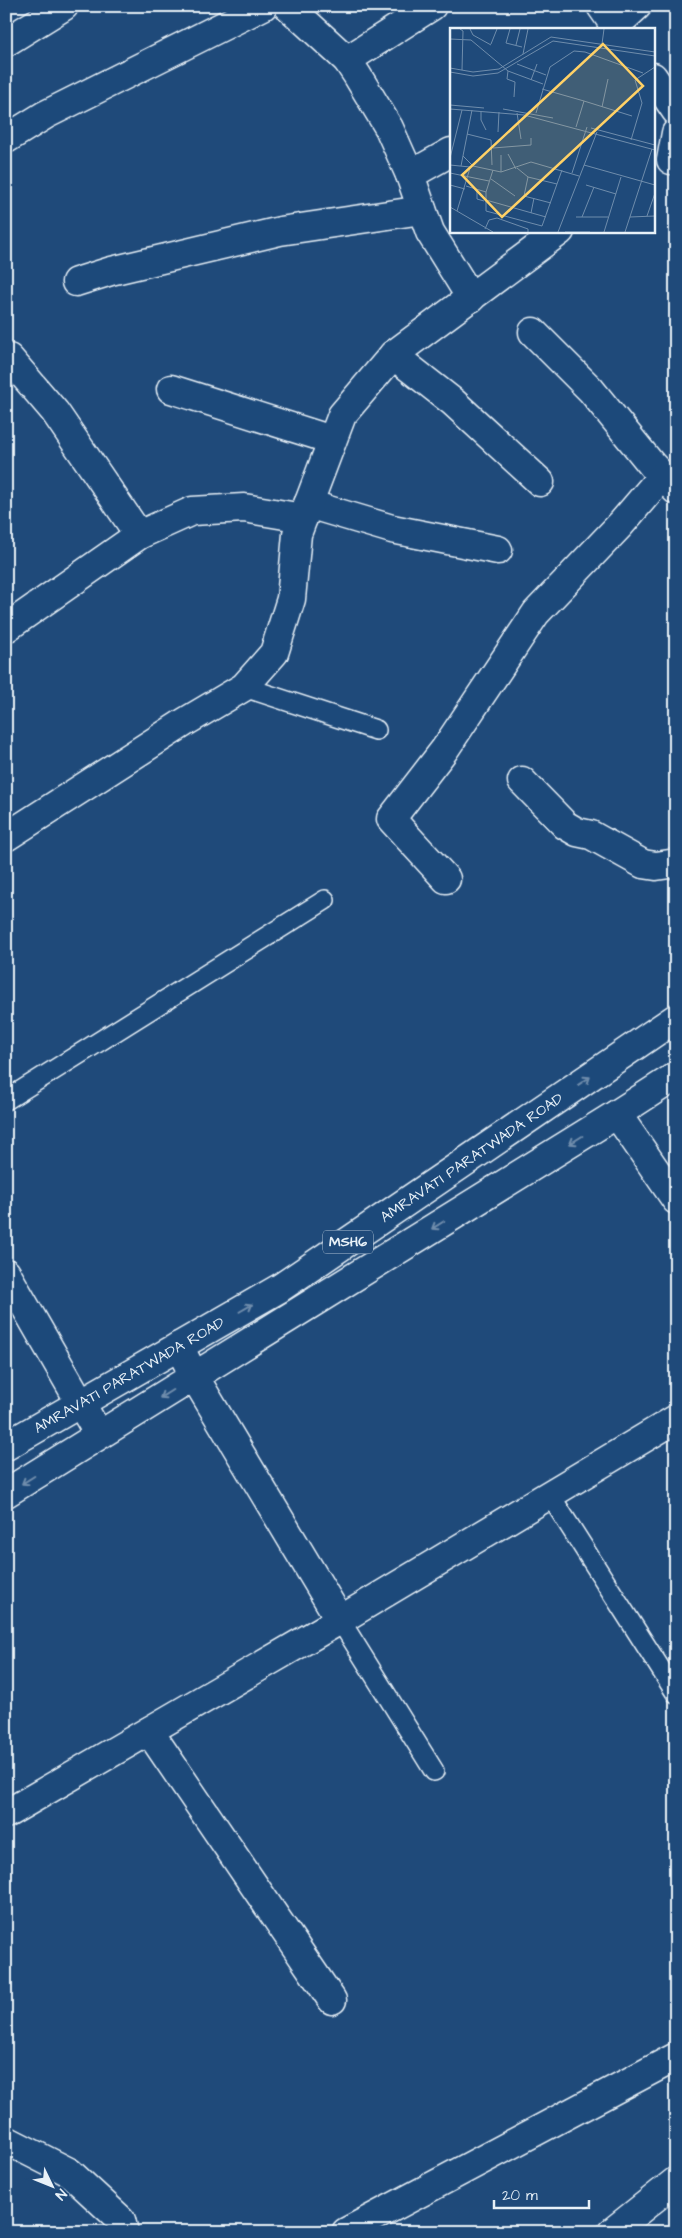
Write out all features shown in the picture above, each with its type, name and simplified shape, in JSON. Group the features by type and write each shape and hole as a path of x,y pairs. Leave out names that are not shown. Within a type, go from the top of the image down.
{"street":[{"path":"6,42 64,6"},
{"path":"6,139 45,115 263,6"},
{"path":"288,6 347,60 389,128 410,175 430,232 471,298"},
{"path":"347,60 432,6"},
{"path":"611,22 638,6"},
{"path":"654,78 676,111"},
{"path":"666,165 676,133"},
{"path":"410,175 450,153"},
{"path":"76,282 111,271 280,231 422,210"},
{"path":"6,837 185,722 244,688 274,653 291,600 297,534 342,415 393,355 559,232"},
{"path":"446,879 391,819 445,749 536,613 621,524 669,483 591,390 533,332"},
{"path":"393,355 454,402 540,482"},
{"path":"6,360 9,358 55,412 139,535"},
{"path":"171,389 332,440"},
{"path":"6,628 139,535 192,511 244,508 306,511 498,550"},
{"path":"522,781 565,825 578,832 591,835 643,864 656,866 676,863"},
{"name":"AMRAVATI PARATWADA ROAD","path":"6,1446 280,1288 676,1018"},
{"name":"MSH6","path":"6,1493 676,1076"},
{"path":"617,1114 676,1200"},
{"path":"6,1273 99,1435"},
{"path":"179,1346 194,1376 340,1620"},
{"path":"6,1814 340,1620 676,1419"},
{"path":"149,1731 332,2000"},
{"path":"346,2232 676,2057"},
{"path":"6,2140 69,2172 121,2220 124,2232"},
{"path":"612,2232 676,2181"}],"lane":[{"path":"244,688 376,730"},
{"path":"6,1100 325,900"},
{"path":"550,1494 676,1693"},
{"path":"340,1620 434,1772"}]}
